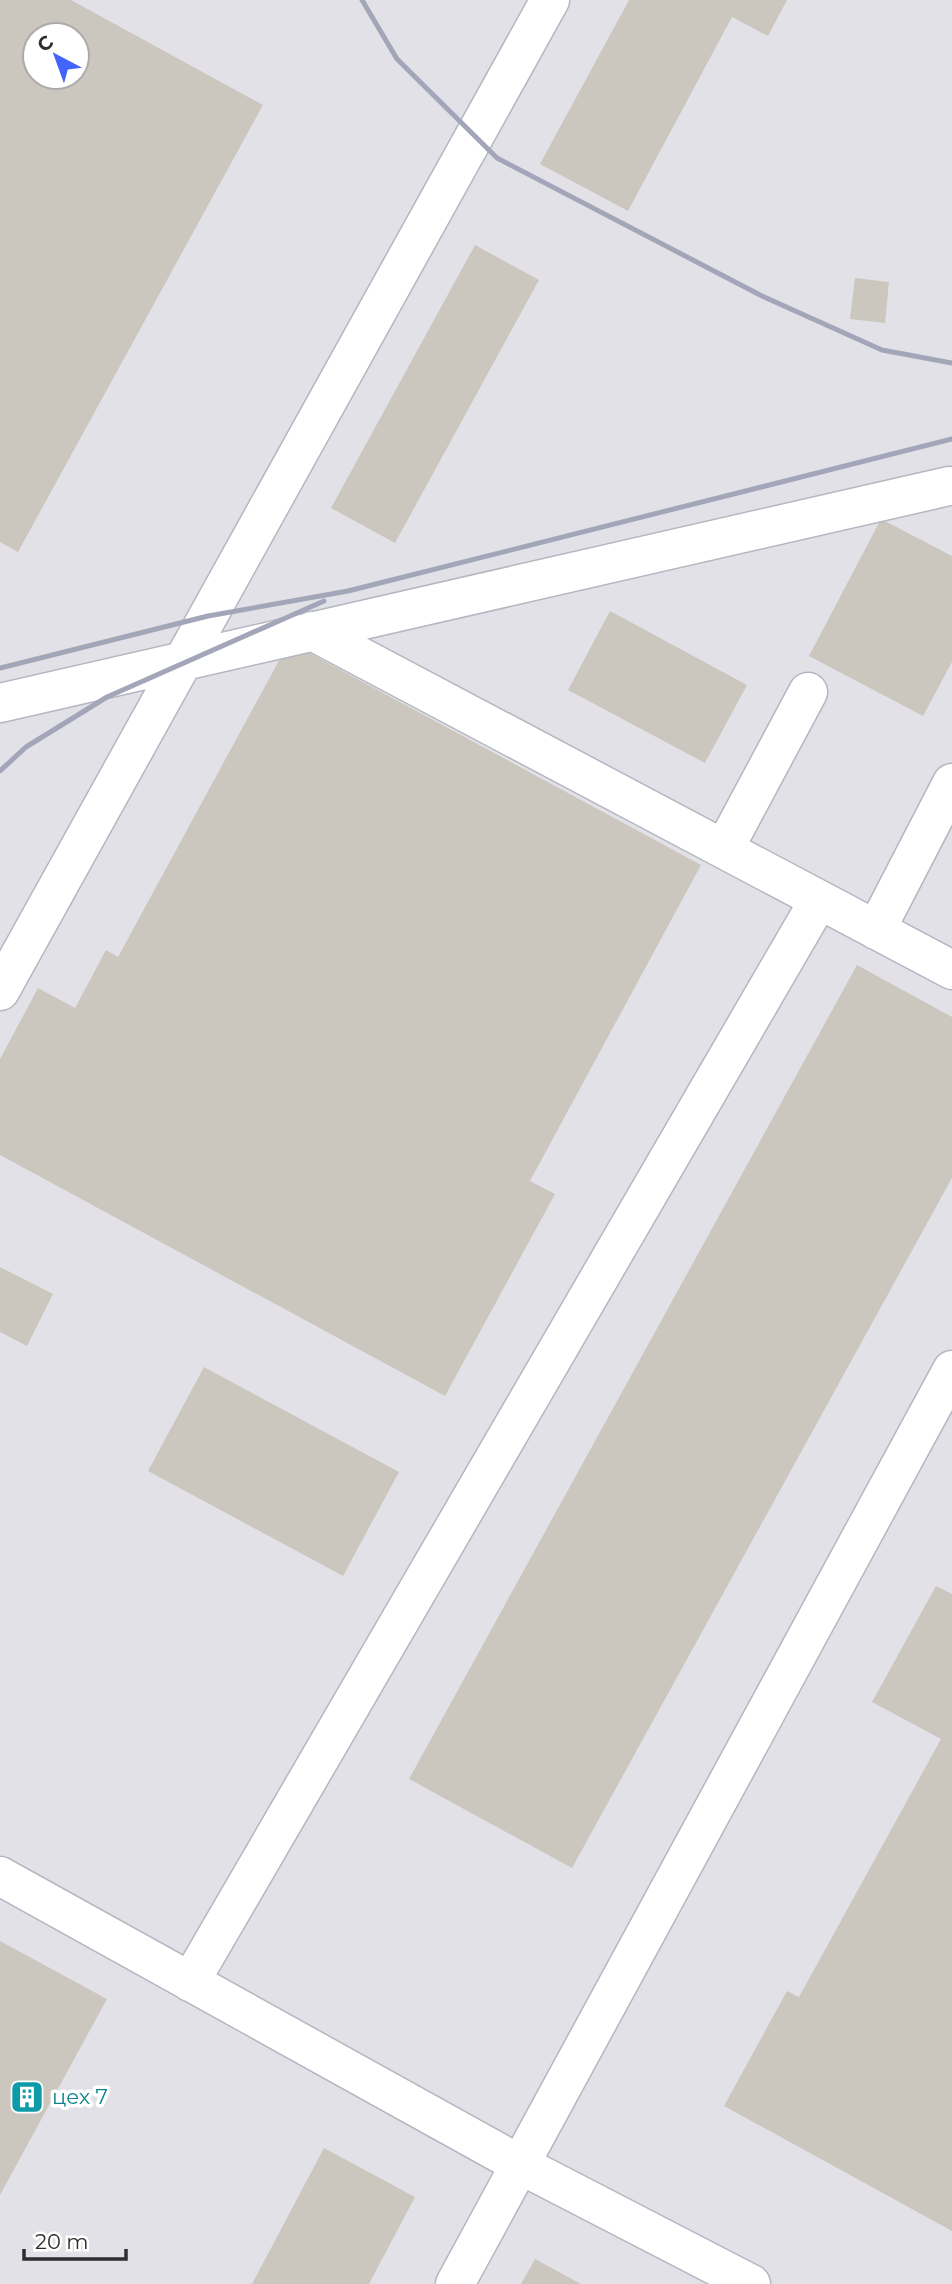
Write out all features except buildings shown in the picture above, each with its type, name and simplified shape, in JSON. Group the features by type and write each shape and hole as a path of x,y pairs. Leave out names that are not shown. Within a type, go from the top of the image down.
{"lane":[{"path":"0,991 550,0"},
{"path":"0,703 948,486"},
{"path":"312,631 952,970"},
{"path":"724,849 808,692"},
{"path":"876,930 952,783"},
{"path":"190,1982 820,900"},
{"path":"455,2284 952,1370"},
{"path":"0,1877 519,2164 751,2284"}],"shaded area":[{"path":"0,0 952,0 952,2284 0,2284"}],"railway":[{"path":"362,0 397,59 497,158 762,296 882,350 952,363"},
{"path":"0,668 208,616 348,591 952,439"},
{"path":"0,771 26,747 107,697 324,601"}],"place":[{"name":"цех 7","path":"27,2097"}]}
